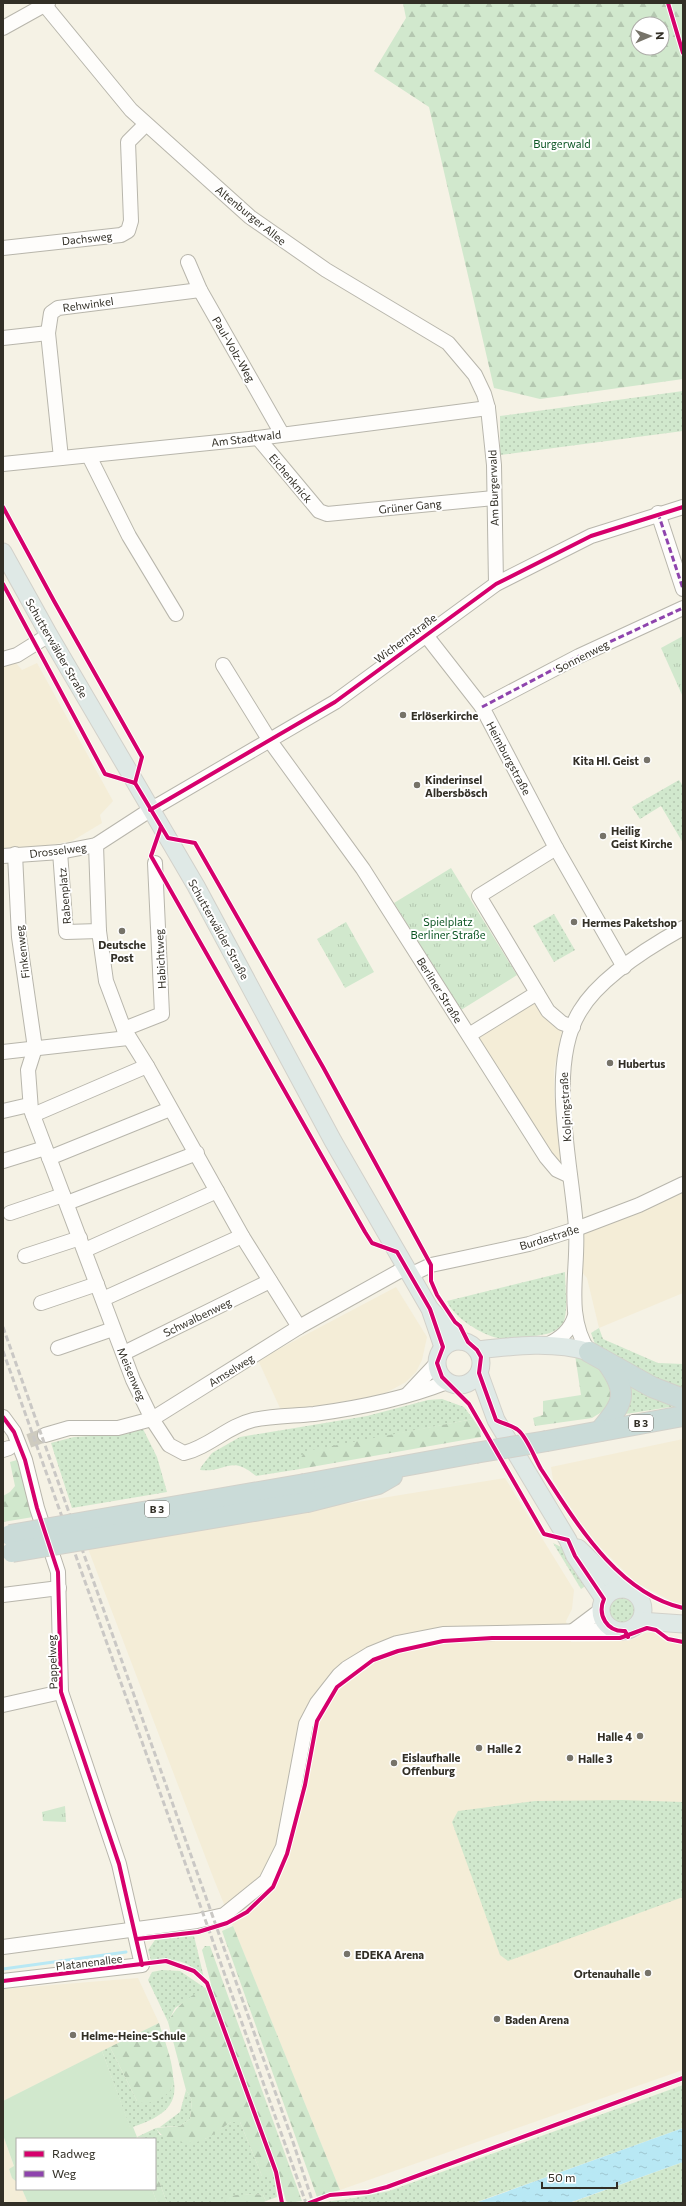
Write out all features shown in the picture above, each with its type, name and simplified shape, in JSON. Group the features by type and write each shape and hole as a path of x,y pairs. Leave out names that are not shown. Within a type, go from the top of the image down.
{"highway":[{"path":"589,1352 608,1364 652,1387 683,1399"},
{"path":"600,1431 618,1409 622,1397 621,1386 618,1378 608,1364"},
{"name":"B 3","path":"7,1544 306,1493 378,1484 415,1463 683,1416"}],"main road":[{"name":"Schutterwälder Straße","path":"3,552 150,810 196,886 333,1141 408,1272 430,1308 461,1341"},
{"name":"Schutterwälder Straße","path":"430,1308 443,1347"},
{"path":"493,1412 455,1383 442,1377 437,1363 443,1347 451,1342 461,1341 468,1342 477,1350 480,1357 480,1369 493,1412 540,1495 568,1540 575,1556 603,1604 606,1624 612,1628 625,1631 634,1628 640,1621 643,1613 642,1604 634,1593 621,1589 582,1551 568,1540"},
{"path":"477,1350 547,1345 566,1346 589,1352"},
{"path":"455,1383 475,1379 480,1369 516,1348"},
{"path":"603,1604 611,1592 621,1589"},
{"path":"642,1604 683,1614"},
{"path":"640,1621 683,1624"}],"street":[{"path":"3,28 45,4"},
{"name":"Altenburger Allee","path":"45,4 131,110 145,125 250,217 293,249 448,343 474,375 484,394"},
{"name":"Dachsweg","path":"3,248 121,235 128,231 131,221 128,142 145,125"},
{"name":"Paul-Volz-Weg","path":"188,262 200,290 282,434"},
{"name":"Rehwinkel","path":"61,458 48,333 51,313 58,308 200,290"},
{"path":"3,338 48,333"},
{"name":"Am Burgerwald","path":"484,394 488,408 494,465 496,584"},
{"name":"Am Stadtwald","path":"3,464 258,438 488,408"},
{"name":"Eichenknick","path":"258,438 319,511 327,514"},
{"path":"89,456 128,536 176,614"},
{"name":"Grüner Gang","path":"327,514 494,498"},
{"name":"Wichernstraße","path":"150,810 335,702 496,584 590,536 658,513 683,507"},
{"path":"658,513 683,588"},
{"name":"Sonnenweg","path":"482,707 584,653 683,608"},
{"name":"Heimburgstraße","path":"426,634 482,707 556,848 624,967"},
{"path":"3,659 18,655 49,635"},
{"path":"223,665 270,741"},
{"name":"Berliner Straße","path":"270,741 363,870 546,1157 557,1170 570,1176"},
{"name":"Drosselweg","path":"9,855 60,852 96,845 150,810"},
{"path":"96,845 98,931 106,981 126,1034 147,1066 170,1109 197,1153 242,1236 299,1327"},
{"path":"556,848 479,896 551,1015 562,1023 573,1027"},
{"name":"Rabenplatz","path":"60,852 66,932 98,931"},
{"name":"Finkenweg","path":"9,855 35,1048"},
{"name":"Habichtweg","path":"126,1034 162,1014 155,863"},
{"name":"Kolpingstraße","path":"589,1352 581,1340 575,1316 576,1229 562,1086 563,1060 573,1027 580,1011 599,986 664,939 683,928"},
{"path":"469,1035 537,993"},
{"path":"3,1052 126,1034"},
{"name":"Meisenweg","path":"35,1048 28,1070 31,1110 83,1244 113,1329 152,1419 169,1446 184,1453 198,1449 227,1432 252,1420 355,1409 407,1395"},
{"path":"3,1111 31,1110 147,1066"},
{"path":"3,1161 47,1153 170,1109"},
{"path":"10,1213 65,1199 197,1153"},
{"name":"Burdastraße","path":"408,1272 444,1262 522,1246 576,1229 639,1205 683,1184"},
{"path":"25,1256 83,1244 217,1191"},
{"path":"103,1299 242,1236"},
{"name":"Amselweg","path":"45,1436 69,1428 118,1428 152,1419 299,1327 408,1272"},
{"name":"Schwalbenweg","path":"124,1353 270,1281"},
{"path":"41,1303 97,1284"},
{"name":"Kolpingstraße","path":"547,1345 564,1335 570,1328 575,1316"},
{"path":"58,1348 113,1329"},
{"path":"407,1395 437,1363"},
{"path":"407,1395 455,1383"},
{"name":"Pappelweg","path":"3,1417 14,1432 25,1460 37,1508 58,1572 61,1692 119,1864 133,1930"},
{"path":"3,1595 59,1588"},
{"path":"573,1631 603,1604"},
{"path":"3,1947 133,1930 224,1915 266,1881 283,1848 306,1724 317,1703 339,1675 347,1668 370,1654 397,1643 443,1634 592,1631 612,1628"},
{"path":"3,1705 61,1692"},
{"name":"Platanenallee","path":"3,1981 142,1965 140,1951 133,1930"}],"shaded area":[{"path":"14,661 22,670 37,663 113,801 100,815 102,823 72,841 49,845 3,849 3,667"},
{"path":"536,1002 562,1030 554,1070 554,1095 561,1161 554,1162 477,1042 477,1035 526,1005"},
{"path":"683,1193 683,1293 599,1328 587,1278 580,1270 584,1233"},
{"path":"396,1287 427,1337 422,1360 416,1372 406,1382 382,1395 300,1409 280,1408 258,1360"},
{"path":"683,1439 683,1607 635,1582 601,1548 581,1523 553,1480 551,1467"},
{"path":"505,1478 574,1590 572,1609 566,1621 571,1642 628,1641 645,1633 655,1632 667,1641 683,1645 683,2070 340,2190 213,1877 87,1546"},
{"name":"Helme-Heine-Schule","path":"138,1978 159,2023 3,2101 3,1989"},
{"path":"3,2135 14,2167 9,2169 12,2178 16,2181 16,2190 22,2190 28,2203 3,2203"}],"green space":[{"name":"Burgerwald","path":"403,3 683,3 683,379 540,399 494,388 429,107 374,71 406,18"},
{"path":"683,391 683,431 500,455 500,416"},
{"path":"683,636 683,697 661,648"},
{"path":"679,780 683,786 683,843 661,806 640,819 632,807"},
{"name":"Spielplatz Berliner Straße","path":"451,868 517,975 461,1010 394,903"},
{"path":"554,914 575,950 554,962 533,926"},
{"path":"346,922 374,972 345,988 317,939"},
{"path":"565,1272 566,1304 564,1321 562,1325 550,1333 509,1338 498,1338 491,1336 476,1329 462,1319 450,1307 447,1301"},
{"path":"599,1328 603,1339 658,1363 683,1364 683,1391 665,1387 595,1344 591,1333"},
{"path":"575,1355 597,1365 615,1387 610,1407 592,1418 535,1426 533,1418 543,1415 543,1401 581,1395"},
{"path":"621,1378 683,1405 619,1415"},
{"path":"442,1399 464,1407 473,1419 397,1434 299,1460 300,1469 256,1476 240,1466 234,1465 216,1469 200,1470 212,1453 240,1437 367,1416 428,1400"},
{"path":"473,1419 480,1429 481,1437 300,1469 299,1460 306,1451"},
{"path":"143,1429 157,1457 167,1492 72,1508 51,1443 74,1437 126,1434"},
{"path":"17,1460 33,1517 3,1522 3,1496 10,1492 15,1486 10,1462"},
{"path":"553,1543 563,1548 590,1583 581,1589"},
{"path":"622,1593 633,1598 638,1609 633,1620 622,1625 611,1620 606,1609 611,1598"},
{"path":"622,1800 683,1802 683,1897 508,1961 500,1955 452,1822 458,1811 535,1801"},
{"path":"65,1806 66,1822 43,1821 42,1812"},
{"path":"233,1926 340,2190 317,2197 222,1931"},
{"path":"194,1936 204,1978 193,1967 187,1964 166,1959 151,1960 148,1950 155,1940"},
{"path":"205,1946 210,1946 302,2201 289,2203 286,2201 279,2175 267,2177 262,2176 240,2122 231,2122 208,2137 192,2143 171,2140 160,2133 156,2128 180,2126 190,2119 192,2100 186,2090 168,2022 182,2004 211,1984 202,1950"},
{"path":"162,1970 180,1971 205,1988 175,2008 168,2022 148,1980 152,1972"},
{"path":"159,2023 167,2046 173,2072 172,2087 168,2093 162,2097 151,2102 142,2103 137,2101 110,2047"},
{"path":"110,2047 137,2101 172,2088 173,2077 175,2088 173,2097 170,2105 164,2111 149,2121 130,2128 102,2051"},
{"path":"102,2051 130,2127 133,2127 137,2137 16,2138 16,2181 12,2178 9,2169 14,2166 3,2135 3,2101"},
{"path":"683,2085 683,2128 474,2203 318,2203 389,2191"},
{"path":"186,2090 192,2100 190,2119 180,2126 160,2127 180,2112"},
{"path":"231,2122 240,2122 262,2176 274,2176 277,2197 266,2201 263,2195 249,2194 203,2204 167,2203 156,2173 156,2138 137,2137 156,2128 160,2135 205,2139"},
{"path":"683,2162 683,2203 570,2203"},
{"path":"156,2173 167,2203 157,2203 152,2190 156,2190"},
{"path":"22,2190 152,2190 157,2203 28,2203"},
{"path":"236,2195 263,2195 266,2201 262,2203 206,2203"}],"water":[{"path":"683,2128 683,2162 569,2203 475,2203"}],"waterway":[{"path":"3,1969 126,1952"}],"tunnel":[{"path":"9,1448 45,1435"}],"railway":[{"path":"3,1327 293,2142 313,2203"},
{"path":"3,1351 306,2203"}],"marked path":[{"path":"658,513 683,589"},
{"path":"482,707 579,656 683,608"}],"cycle path":[{"path":"668,3 683,53"},
{"path":"3,507 142,757 135,783"},
{"path":"150,810 335,702 496,584 591,536 683,507"},
{"path":"3,584 105,774 135,783"},
{"path":"135,783 168,838 195,843 323,1067 431,1265 431,1281 437,1295 455,1322 460,1326 468,1342 477,1350 481,1357 479,1373 496,1420 513,1427 521,1433 528,1443 541,1469 569,1511 600,1553 618,1571 638,1587 659,1600 683,1608"},
{"path":"161,827 151,856 365,1232 372,1243 397,1252 430,1309 443,1347 437,1363 442,1377 469,1404 544,1534 568,1540 575,1556 604,1599 602,1611 605,1621 613,1629 625,1631 628,1637"},
{"path":"3,1417 14,1432 25,1460 37,1508 58,1572 61,1692 119,1864 142,1965"},
{"path":"137,1939 198,1932 227,1923 247,1912 273,1887 287,1854 305,1785 317,1721 337,1687 373,1660 398,1651 443,1641 492,1638 620,1638 647,1628 656,1630 668,1639 683,1642"},
{"path":"3,1981 166,1961 194,1971 207,1983 276,2172 282,2203"},
{"path":"309,2203 330,2195 368,2192 387,2187 683,2078"}],"place":[{"name":"Erlöserkirche","path":"403,715"},
{"name":"Kita Hl. Geist","path":"647,760"},
{"name":"Kinderinsel Albersbösch","path":"417,785"},
{"name":"Heilig Geist Kirche","path":"603,836"},
{"name":"Hermes Paketshop","path":"574,922"},
{"name":"Deutsche Post","path":"122,931"},
{"name":"Hubertus","path":"610,1063"},
{"name":"Halle 4","path":"640,1736"},
{"name":"Halle 2","path":"479,1748"},
{"name":"Halle 3","path":"570,1758"},
{"name":"Eislaufhalle Offenburg","path":"394,1763"},
{"name":"EDEKA Arena","path":"347,1954"},
{"name":"Ortenauhalle","path":"648,1973"},
{"name":"Baden Arena","path":"497,2019"},
{"name":"Helme-Heine-Schule","path":"73,2035"}]}
